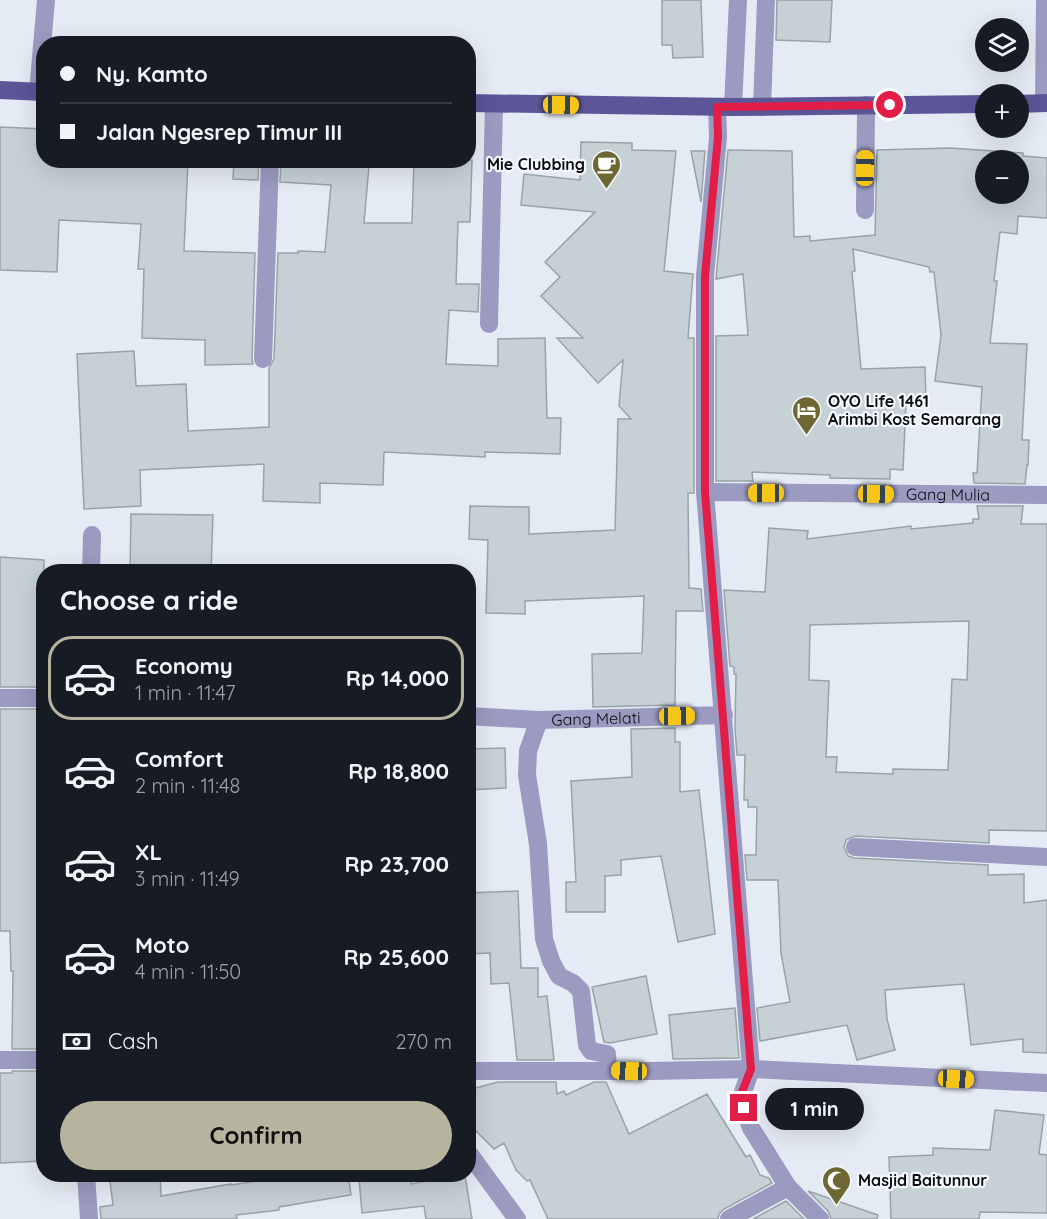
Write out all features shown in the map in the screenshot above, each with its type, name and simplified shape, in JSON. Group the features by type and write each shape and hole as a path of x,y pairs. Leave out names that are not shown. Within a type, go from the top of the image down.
{"main road":[{"path":"0,90 36,92"},
{"path":"476,103 725,107 975,104"},
{"path":"1029,104 1046,103"}],"street":[{"path":"44,36 46,0"},
{"path":"738,0 735,45 718,137 705,276 705,492 751,1069 742,1092 744,1108 751,1128 788,1187 820,1219"},
{"path":"762,106 766,0"},
{"path":"1045,0 1046,103"},
{"path":"735,45 764,47"},
{"path":"489,324 494,104"},
{"path":"865,210 866,105"},
{"path":"263,359 270,168"},
{"name":"Gang Mulia","path":"705,492 1047,495"},
{"path":"91,564 92,535"},
{"path":"0,698 36,698"},
{"name":"Gang Melati","path":"476,717 538,720 724,715"},
{"path":"538,720 528,751 527,776 538,844 544,939 556,972 573,983 581,992 587,1045 591,1051 607,1054 608,1070"},
{"path":"855,847 1047,857"},
{"path":"0,1060 36,1060"},
{"path":"476,1071 751,1069 1047,1083"},
{"path":"476,1163 517,1219"},
{"path":"87,1182 89,1219"},
{"path":"729,1219 788,1187"}],"building":[{"path":"662,0 701,0 703,57 673,58 672,45 662,45"},
{"path":"777,0 832,0 830,42 776,40"},
{"path":"0,127 36,129 36,168 188,168 184,251 255,253 253,364 205,365 205,340 142,338 144,269 138,269 141,224 59,220 57,272 0,270"},
{"path":"581,142 632,143 632,150 676,151 664,271 693,274 688,338 694,338 694,493 688,493 689,588 701,589 703,611 676,611 675,705 593,707 592,654 642,653 644,596 525,601 525,614 486,613 488,540 469,539 470,506 529,507 529,534 615,530 618,419 631,419 619,406 623,360 598,383 557,338 583,338 541,296 560,277 545,262 595,212 521,205 524,174 580,180"},
{"path":"951,148 980,150 975,150 975,204 1029,204 1029,156 1047,158 1047,218 1018,216 1017,234 1000,232 994,281 997,281 990,343 1027,344 1022,440 1029,440 1025,484 974,483 973,473 977,473 982,387 935,381 941,335 934,272 930,272 929,267 853,249 855,271 852,272 861,369 925,367 926,401 906,402 903,470 890,469 890,479 830,478 830,475 752,472 753,481 716,481 716,336 748,335 743,274 716,279 728,150 792,151 794,237 810,236 810,241 875,235 877,150"},
{"path":"691,151 705,151 701,202"},
{"path":"234,168 259,168 258,180 233,179"},
{"path":"281,168 369,168 364,223 412,223 414,168 472,168 470,222 458,222 456,284 479,284 478,312 449,310 446,364 498,366 498,339 545,338 547,418 561,418 560,454 485,452 485,457 384,452 383,485 320,483 320,503 263,501 264,464 140,470 141,506 84,509 77,354 134,351 136,386 186,384 188,431 269,427 269,368 274,359 278,253 325,252 331,185 280,182"},
{"path":"977,506 1023,506 1021,524 1047,524 1047,831 989,830 989,843 855,836 846,840 844,847 848,856 854,858 988,865 988,875 1024,874 1024,903 1047,900 1047,1053 1023,1052 1023,1039 971,1045 964,984 885,990 887,1019 895,1050 857,1060 847,1025 760,1041 757,1008 790,1002 781,953 778,880 747,880 745,855 756,855 757,807 748,807 748,800 744,800 745,755 737,755 736,674 734,674 734,667 730,666 724,590 765,592 769,528 808,531 807,539 911,526 911,529 973,523 973,519 979,519","holes":["969,621 967,680 952,679 948,770 893,769 893,774 836,772 837,757 826,757 829,681 809,680 810,625"]},
{"path":"131,514 213,515 211,564 130,564"},
{"path":"0,557 44,560 44,564 36,564 36,687 0,687"},
{"path":"0,709 36,709 36,1049 12,1049 13,971 11,971 10,931 0,931"},
{"path":"675,728 675,742 680,742 680,792 699,790 715,934 678,942 661,856 621,860 621,875 605,876 605,912 566,912 566,882 576,882 571,781 632,777 631,729"},
{"path":"505,748 506,788 476,790 476,749"},
{"path":"518,891 521,968 538,968 538,997 547,996 554,1060 517,1060 509,983 491,984 490,953 476,954 476,893"},
{"path":"646,976 657,1034 610,1043 604,1042 592,987"},
{"path":"735,1008 739,1058 673,1059 669,1015"},
{"path":"12,1071 36,1071 36,1161 0,1163 0,1073 12,1073"},
{"path":"498,1082 556,1082 557,1094 564,1091 566,1095 594,1082 606,1082 629,1134 707,1094 746,1157 750,1155 760,1175 769,1178 772,1183 724,1209 718,1219 548,1219 530,1180 527,1181 516,1170 504,1143 494,1149 476,1131 476,1088"},
{"path":"995,1110 1044,1115 1039,1154 1047,1155 1047,1213 980,1212 979,1219 891,1219 889,1157 933,1155 933,1148 990,1150"},
{"path":"110,1182 160,1182 161,1196 251,1182 349,1182 351,1195 279,1207 279,1210 236,1215 237,1219 101,1219 100,1207 113,1205"},
{"path":"359,1182 411,1182 411,1184 466,1182 472,1219 426,1219 424,1206 362,1213"},
{"name":"Masjid Baitunnur","path":"808,1191 878,1215 877,1219 831,1219 828,1211"},
{"path":"786,1201 804,1219 753,1219"}],"place":[{"name":"Mie Clubbing","path":"606,190"},
{"name":"OYO Life 1461 Arimbi Kost Semarang","path":"807,436"},
{"name":"Masjid Baitunnur","path":"837,1206"}],"route":[{"path":"744,1108 742,1092 751,1069 705,492 705,276 718,137 717,107 890,105"}]}
